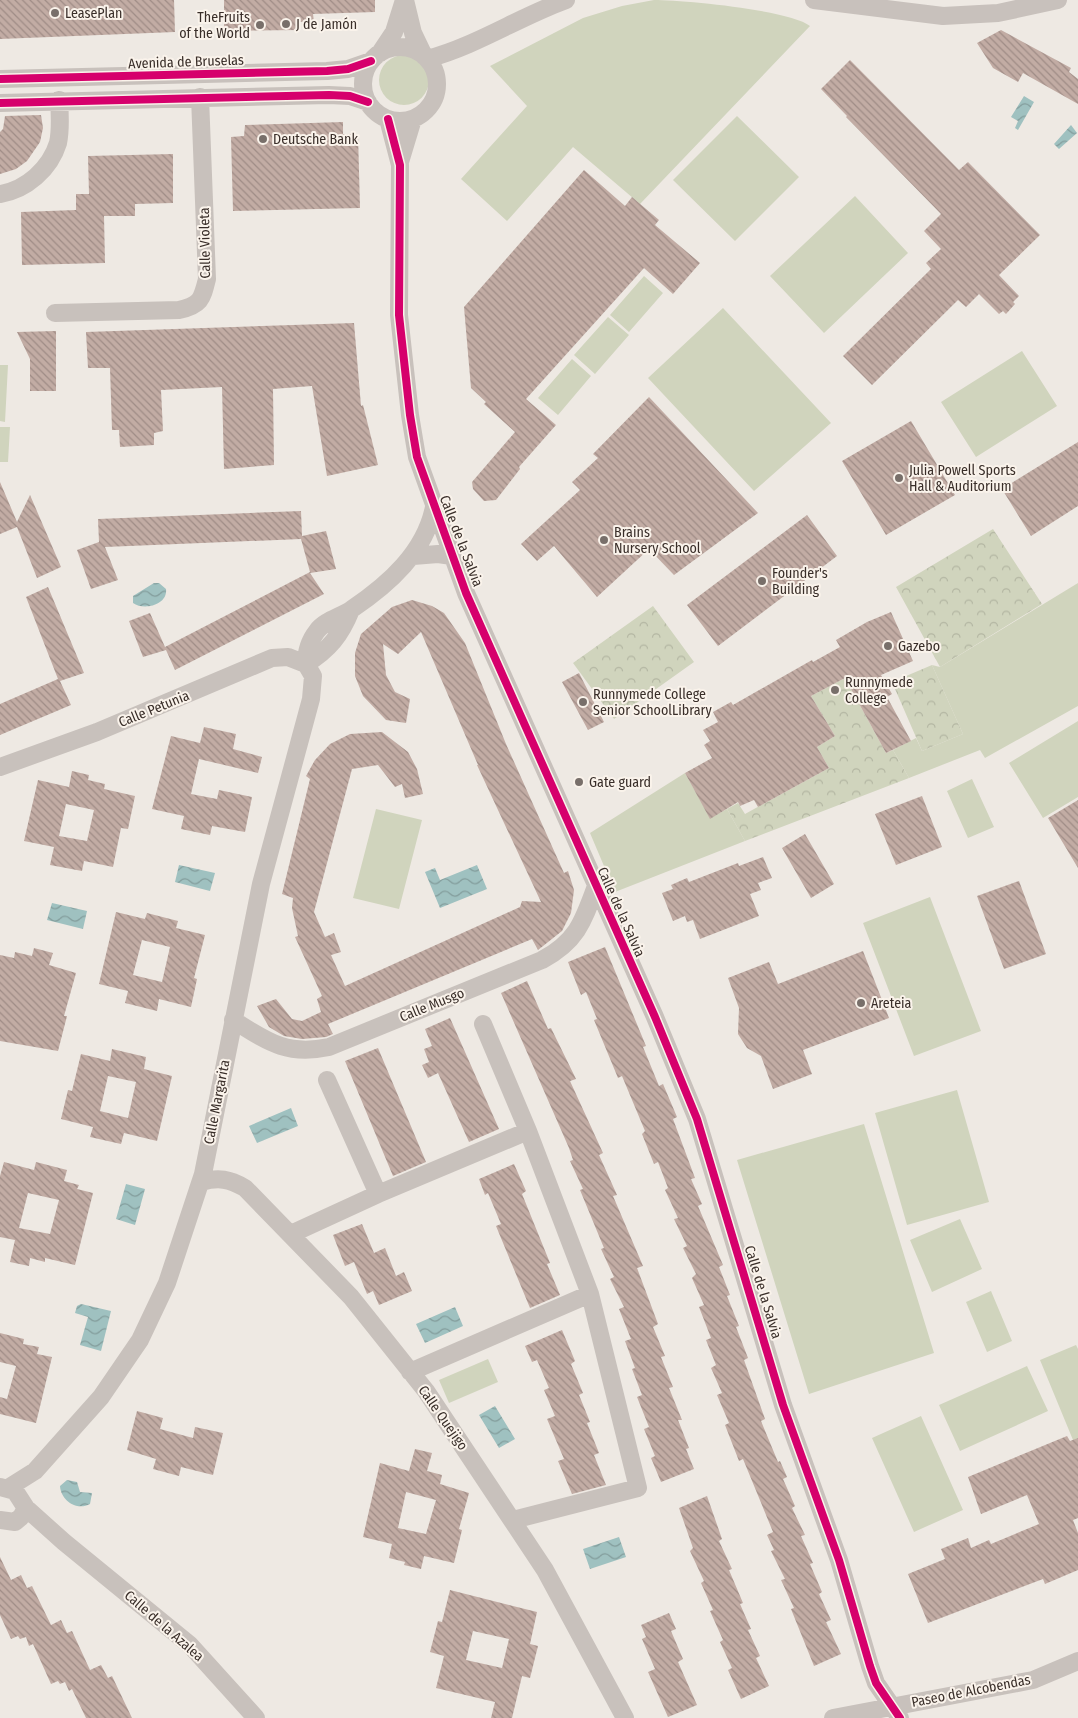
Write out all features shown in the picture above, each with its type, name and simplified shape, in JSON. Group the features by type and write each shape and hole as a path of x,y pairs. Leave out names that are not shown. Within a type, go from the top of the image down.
{"street":[{"path":"405,0 413,33 433,66 437,80 436,92 431,104 422,114 413,119 401,121 388,119 376,112 368,102 363,80 364,72 394,32 405,0"},
{"path":"375,57 395,47 408,48 426,57 466,47 540,10 566,0"},
{"path":"814,0 942,16 998,13 1058,0"},
{"path":"437,80 466,47"},
{"name":"Avenida de Bruselas","path":"0,79 327,71 348,69 375,57"},
{"path":"0,103 59,100 329,95 350,96 368,102"},
{"name":"Calle Violeta","path":"55,313 180,310 192,307 200,301 207,279 200,97"},
{"path":"0,194 31,182 51,159 58,143 60,122 59,100"},
{"name":"Calle de la Salvia","path":"388,119 400,164 399,315 410,414 417,457 466,593 697,1119 783,1405 839,1560 870,1666 876,1683 896,1712"},
{"name":"Calle de la Salvia","path":"400,164 413,119"},
{"path":"306,664 320,655 338,638 351,610 388,581 412,556 431,523 434,507"},
{"path":"412,556 438,554 452,556"},
{"name":"Calle Petunia","path":"0,767 130,718 260,661 281,657 306,664"},
{"name":"Calle Margarita","path":"4,1487 35,1471 101,1397 140,1340 167,1283 201,1182 261,884 312,692 313,676 306,664"},
{"name":"Calle Musgo","path":"233,1020 261,1037 294,1051 309,1052 329,1047 542,960 562,950 573,937 585,916 596,886"},
{"path":"483,1024 528,1131 590,1294 638,1488 513,1520"},
{"path":"327,1080 378,1194"},
{"path":"291,1234 378,1194 528,1131"},
{"name":"Calle Quejigo","path":"201,1182 222,1178 232,1180 244,1188 351,1297 426,1391 513,1520 560,1596 625,1718"},
{"path":"410,1372 590,1294"},
{"name":"Calle de la Azalea","path":"4,1487 21,1497 26,1508 64,1542 190,1645 256,1718"},
{"path":"7,1521 21,1517 26,1508"},
{"name":"Calle de la Azalea","path":"7,1521 64,1542"},
{"name":"Paseo de Alcobendas","path":"832,1718 896,1712 1033,1680 1078,1661"}],"green space":[{"path":"654,0 711,4 759,11 799,20 810,26 640,204 573,147 507,221 461,179 527,106 490,66 583,18 622,6"},
{"path":"404,55 422,62 429,80 422,98 404,105 386,98 379,80 386,62"},
{"path":"737,116 799,177 735,241 673,180"},
{"path":"855,196 908,253 824,333 770,276"},
{"path":"644,276 663,293 629,332 610,315"},
{"path":"723,308 831,423 754,491 648,378"},
{"path":"608,317 629,335 595,374 574,355"},
{"path":"1022,351 1057,406 976,457 941,402"},
{"path":"572,359 591,376 558,415 538,398"},
{"path":"0,365 8,365 5,422 0,421"},
{"path":"0,427 10,427 8,462 0,462"},
{"path":"993,529 1042,604 940,667 896,587"},
{"path":"1078,583 1078,706 985,758 980,750 909,778 893,750 916,738 922,751 963,734 932,665 940,667"},
{"path":"653,606 694,662 614,719 573,663"},
{"path":"932,665 963,734 922,751 892,682"},
{"path":"845,678 886,753 893,750 909,778 745,841 727,809 738,803 745,814 829,768 817,747 835,736 811,696"},
{"path":"1078,721 1078,797 1043,818 1009,763"},
{"path":"685,773 710,818 727,809 745,841 615,892 590,833"},
{"path":"972,779 994,827 968,838 947,791"},
{"path":"376,809 422,820 399,909 353,898"},
{"path":"930,897 981,1031 914,1056 863,923"},
{"path":"957,1090 989,1202 907,1225 875,1113"},
{"path":"864,1124 934,1353 809,1394 737,1160"},
{"path":"960,1219 982,1269 932,1292 910,1240"},
{"path":"991,1291 1012,1341 987,1352 966,1302"},
{"path":"1076,1345 1078,1349 1078,1443 1073,1440 1040,1360"},
{"path":"488,1359 498,1382 449,1403 439,1380"},
{"path":"1027,1366 1048,1411 960,1451 939,1405"},
{"path":"921,1416 963,1510 914,1532 872,1438"}],"water":[{"path":"1024,96 1034,102 1018,130 1015,128 1018,121 1011,117"},
{"path":"1071,125 1077,133 1059,149 1054,144"},
{"path":"154,583 159,583 166,589 166,595 159,603 143,606 133,603 133,596"},
{"path":"179,865 215,873 210,891 175,882"},
{"path":"477,865 487,889 440,908 425,872 435,868 440,880"},
{"path":"52,903 87,911 83,929 47,920"},
{"path":"291,1108 298,1126 257,1143 249,1126"},
{"path":"126,1184 145,1189 135,1225 116,1219"},
{"path":"81,1304 111,1311 101,1351 80,1345 88,1317 75,1313 77,1306"},
{"path":"455,1307 463,1326 425,1343 416,1324"},
{"path":"495,1406 515,1439 499,1448 479,1415"},
{"path":"67,1480 77,1482 80,1492 92,1493 90,1504 85,1506 75,1505 63,1496 60,1486"},
{"path":"619,1537 626,1557 590,1569 583,1549"}],"building":[{"path":"0,0 174,0 175,32 0,39"},
{"path":"224,0 375,0 375,12 313,14 314,22 300,22 300,30 224,31"},
{"path":"1001,30 1071,68 1069,72 1078,79 1078,104 1023,73 1018,82 993,68 977,43"},
{"path":"850,60 959,170 968,162 1040,235 999,275 1019,296 1006,314 1003,311 999,314 979,294 966,307 958,300 872,385 843,356 931,269 926,263 941,249 924,231 941,214 821,89"},
{"path":"41,115 43,128 40,142 27,161 16,169 0,174 0,132 3,129 5,116"},
{"path":"343,122 343,134 358,134 360,208 233,211 231,137 244,136 245,125"},
{"path":"173,154 173,203 135,204 135,216 104,216 105,263 22,265 21,212 76,210 76,194 89,194 88,156"},
{"path":"584,170 625,206 632,197 659,220 655,225 700,263 673,294 644,268 526,399 556,425 519,467 520,469 496,500 484,501 473,489 472,482 515,432 484,404 486,402 471,388 464,307"},
{"path":"354,323 361,406 363,405 378,465 327,476 312,386 273,389 274,465 224,469 222,387 161,390 163,431 154,433 154,445 120,447 119,430 112,430 110,368 88,368 86,332"},
{"path":"56,331 56,391 30,391 30,359 17,332"},
{"path":"649,397 758,513 674,575 649,549 597,597 554,546 537,561 521,544 580,490 572,482 598,458 593,454"},
{"name":"Julia Powell Sports Hall & Auditorium","path":"911,421 955,495 886,535 842,461"},
{"path":"1078,442 1078,506 1031,536 1002,489"},
{"path":"0,482 17,522 30,495 61,567 37,578 17,527 0,534"},
{"path":"301,511 302,536 326,531 336,569 310,573 324,594 175,670 166,650 143,657 129,621 150,613 165,647 310,572 301,539 105,547 118,580 91,589 77,550 99,542 98,519"},
{"name":"Founder's Building","path":"807,515 837,556 718,646 687,605"},
{"path":"48,587 84,673 60,681 71,705 0,735 0,704 58,679 26,597"},
{"path":"412,600 432,606 444,613 465,643 506,744 564,873 568,871 574,890 571,913 562,931 538,950 532,939 328,1024 333,1034 326,1037 302,1039 284,1036 269,1027 257,1006 276,999 292,1019 302,1021 321,1012 317,999 322,996 295,937 298,936 292,908 293,898 282,894 310,779 306,776 315,760 330,744 350,734 382,732 408,752 417,769 423,794 405,798 402,784 395,787 378,765 352,769 314,912 325,937 334,933 341,952 331,955 345,986 520,907 522,901 541,902 477,765 421,632 398,654 383,644 386,675 395,692 410,699 406,723 386,720 363,696 355,676 355,653 361,634 392,607"},
{"name":"Runnymede College","path":"891,612 913,661 881,675 892,694 887,697 911,741 886,753 845,678 811,696 835,736 817,747 829,768 758,807 754,800 740,806 738,802 710,819 685,773 712,758 704,745 710,741 703,730 718,722 713,712 731,702 733,705 812,660 813,662 840,647 836,640 867,622"},
{"name":"Runnymede College Senior SchoolLibrary","path":"579,673 604,722 588,730 562,682"},
{"path":"204,727 236,734 233,749 262,757 258,773 199,759 191,794 217,799 219,790 252,797 245,832 212,826 210,835 181,829 184,816 152,809 171,736 200,743"},
{"path":"72,771 89,775 88,780 105,784 104,789 135,796 128,829 121,828 113,867 84,861 82,871 50,865 54,847 24,841 38,780 69,787","holes":["66,804 94,810 87,841 59,836"]},
{"path":"922,796 942,847 896,865 875,814"},
{"path":"1078,800 1078,868 1048,818"},
{"path":"805,834 834,884 811,898 782,848"},
{"path":"763,857 772,878 758,883 761,890 750,894 759,916 700,939 693,920 687,922 685,916 673,921 662,893 673,889 671,885 687,878 689,882 738,863 739,866"},
{"path":"1019,881 1046,954 1004,969 977,896"},
{"path":"116,912 145,919 147,913 178,921 176,928 205,935 194,978 197,979 191,1007 159,999 157,1011 125,1003 128,991 99,984","holes":["142,940 170,947 162,982 133,975"]},
{"path":"605,947 646,1046 643,1047 659,1086 663,1084 677,1117 673,1119 695,1178 691,1179 702,1204 698,1206 723,1265 719,1267 730,1295 727,1296 739,1326 736,1327 748,1358 744,1360 765,1419 761,1421 778,1462 780,1461 787,1477 783,1479 795,1506 792,1508 805,1535 801,1536 813,1563 810,1564 822,1592 819,1594 831,1620 826,1622 841,1654 814,1666 791,1609 794,1608 781,1580 785,1579 771,1551 774,1550 767,1535 773,1532 743,1459 739,1461 725,1425 729,1423 717,1395 722,1393 711,1368 716,1365 706,1340 711,1338 699,1307 704,1305 692,1278 696,1274 683,1248 687,1246 674,1219 678,1218 665,1190 668,1188 658,1162 654,1164 642,1134 645,1131 622,1076 618,1078 594,1020 597,1019 586,992 581,995 568,962"},
{"path":"34,948 53,953 49,965 76,973 64,1016 67,1016 58,1051 0,1041 0,955 14,958 15,952 32,956"},
{"path":"863,951 889,1018 803,1050 812,1074 773,1089 761,1056 747,1048 738,1034 739,1008 728,978 769,962 778,984"},
{"path":"527,981 548,1029 551,1028 576,1079 570,1081 603,1153 599,1155 617,1195 613,1196 643,1266 637,1268 658,1324 653,1327 665,1356 661,1357 673,1387 669,1388 682,1420 678,1420 689,1448 686,1449 694,1469 661,1482 651,1458 655,1456 644,1429 649,1427 637,1397 642,1395 632,1369 635,1368 625,1341 631,1339 619,1309 624,1307 610,1279 614,1277 601,1249 604,1248 580,1190 583,1189 570,1161 573,1160 569,1148 501,993"},
{"path":"450,1018 499,1129 469,1142 438,1073 428,1078 422,1065 429,1062 424,1049 432,1046 425,1029"},
{"path":"378,1048 426,1162 393,1176 345,1061"},
{"path":"112,1049 146,1057 144,1069 172,1076 157,1141 124,1133 121,1144 90,1137 93,1127 61,1119 68,1090 72,1091 81,1054 110,1061","holes":["108,1076 136,1082 128,1118 100,1111"]},
{"path":"4,1162 34,1170 36,1162 67,1170 64,1181 79,1185 77,1189 93,1193 75,1265 45,1258 45,1262 30,1258 29,1266 10,1262 15,1240 0,1237 0,1176","holes":["28,1193 59,1200 50,1234 19,1228"]},
{"path":"514,1164 526,1191 522,1194 550,1263 547,1264 560,1295 530,1308 496,1226 501,1224 488,1193 485,1195 479,1179"},
{"path":"362,1224 374,1253 385,1248 396,1276 404,1272 412,1291 379,1305 373,1291 367,1294 354,1262 345,1266 333,1235"},
{"path":"562,1330 575,1361 571,1364 583,1393 579,1395 590,1422 587,1423 599,1453 594,1455 606,1485 572,1494 558,1461 564,1459 547,1419 555,1416 544,1390 549,1388 537,1360 532,1362 525,1346"},
{"path":"0,1333 24,1339 23,1344 39,1347 37,1354 52,1357 36,1423 0,1414 0,1397 7,1399 16,1366 0,1362"},
{"path":"137,1411 163,1418 160,1429 193,1438 195,1427 223,1433 213,1475 181,1467 179,1476 153,1469 156,1459 127,1450"},
{"path":"1067,1436 1070,1441 1078,1438 1078,1518 1073,1520 1078,1533 1078,1570 1045,1584 1043,1579 928,1623 908,1574 945,1559 941,1549 968,1538 971,1548 989,1540 991,1544 1039,1524 1027,1495 981,1514 968,1477"},
{"path":"415,1449 432,1453 427,1471 442,1475 440,1484 469,1493 459,1529 462,1530 454,1563 424,1556 421,1569 404,1565 405,1562 389,1558 392,1544 363,1537 380,1463 409,1471","holes":["406,1492 436,1500 426,1534 398,1528"]},
{"path":"707,1496 722,1539 719,1541 732,1569 729,1570 743,1603 740,1604 751,1629 748,1630 760,1656 756,1658 769,1686 741,1699 728,1670 732,1668 720,1642 723,1640 710,1611 713,1610 701,1583 704,1581 690,1551 693,1548 679,1508"},
{"path":"0,1557 11,1580 21,1575 27,1588 32,1586 51,1625 61,1620 67,1633 72,1631 90,1670 101,1665 108,1678 112,1676 132,1718 86,1718 72,1689 69,1691 65,1682 60,1684 58,1681 51,1684 33,1644 29,1646 26,1637 20,1639 18,1636 11,1639 0,1615"},
{"path":"450,1590 537,1612 530,1644 538,1646 530,1678 522,1676 512,1718 491,1718 495,1702 436,1688 444,1656 430,1652 438,1621 442,1622","holes":["473,1631 509,1639 502,1668 466,1660"]},
{"path":"669,1613 676,1629 671,1631 683,1659 678,1662 697,1705 668,1717 648,1672 655,1669 642,1639 646,1637 641,1625"}],"cycle path":[{"path":"0,79 327,71 348,69 371,61"},
{"path":"0,103 329,95 350,96 368,102"},
{"path":"388,119 400,165 399,315 410,415 417,457 466,593 655,1017 697,1119 783,1405 839,1560 870,1666 876,1683 900,1718"}],"place":[{"name":"LeasePlan","path":"55,13"},
{"name":"J de Jamón","path":"286,24"},
{"name":"TheFruits of the World","path":"260,25"},
{"name":"Deutsche Bank","path":"263,139"},
{"name":"Julia Powell Sports Hall & Auditorium","path":"899,478"},
{"name":"Brains Nursery School","path":"604,540"},
{"name":"Founder's Building","path":"762,581"},
{"name":"Gazebo","path":"888,646"},
{"name":"Runnymede College","path":"835,690"},
{"name":"Runnymede College Senior SchoolLibrary","path":"583,702"},
{"name":"Gate guard","path":"579,782"},
{"name":"Areteia","path":"861,1003"}]}
